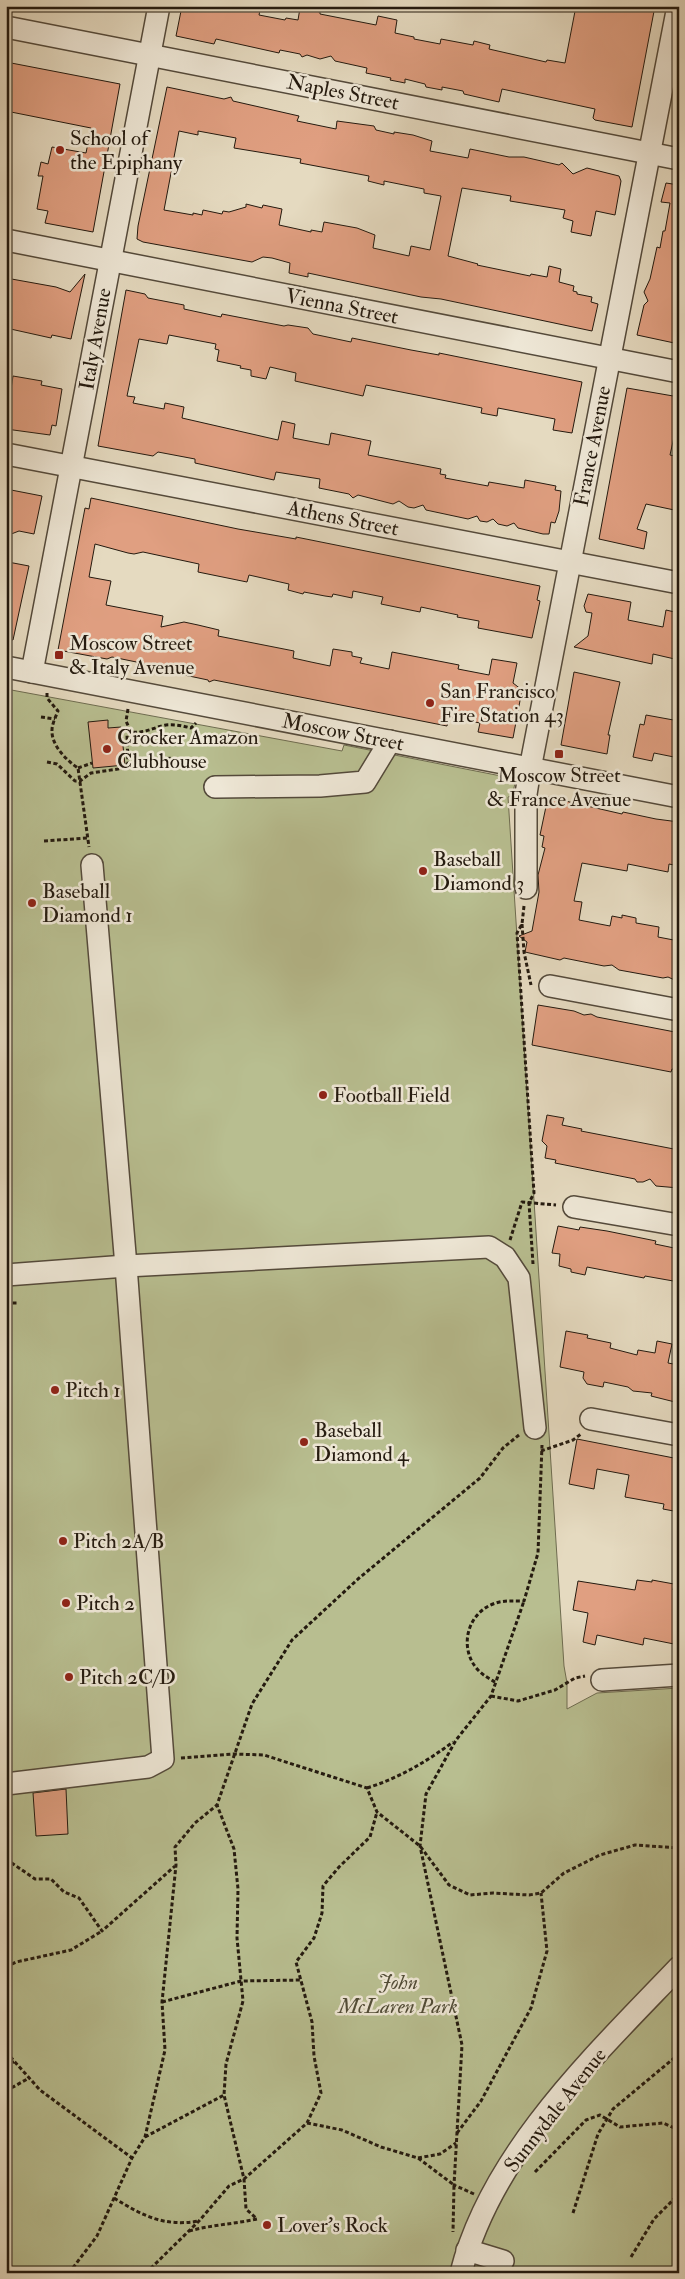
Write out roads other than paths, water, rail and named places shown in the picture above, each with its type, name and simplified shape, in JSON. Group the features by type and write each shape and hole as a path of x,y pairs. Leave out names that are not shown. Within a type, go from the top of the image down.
{"street":[{"name":"Italy Avenue","path":"40,674 71,467 159,6"},
{"name":"France Avenue","path":"526,888 526,794 530,769 678,6"},
{"name":"Naples Street","path":"6,27 679,159"},
{"name":"Vienna Street","path":"6,240 679,372"},
{"name":"Athens Street","path":"6,454 679,583"},
{"name":"Moscow Street","path":"6,667 679,797"},
{"path":"214,787 320,786 365,782 390,741"},
{"path":"6,1784 148,1767 163,1759 126,1266 92,865"},
{"path":"550,986 679,1010"},
{"path":"574,1206 679,1225"},
{"path":"6,1275 126,1266 489,1247 505,1257 518,1278 535,1428"},
{"path":"591,1419 679,1435"},
{"path":"602,1680 679,1674"},
{"name":"Sunnydale Avenue","path":"461,2273 467,2250 489,2201 516,2155 571,2083 679,1967"},
{"path":"467,2250 503,2261"}],"place":[{"name":"School of the Epiphany","path":"60,150"},
{"name":"Moscow Street & Italy Avenue","path":"59,655"},
{"name":"San Francisco Fire Station 43","path":"430,703"},
{"name":"Crocker Amazon Clubhouse","path":"107,749"},
{"name":"Moscow Street & France Avenue","path":"559,754"},
{"name":"Baseball Diamond 3","path":"423,871"},
{"name":"Baseball Diamond 1","path":"32,903"},
{"name":"Football Field","path":"323,1095"},
{"name":"Pitch 1","path":"55,1390"},
{"name":"Baseball Diamond 4","path":"304,1442"},
{"name":"Pitch 2A/B","path":"63,1541"},
{"name":"Pitch 2","path":"66,1603"},
{"name":"Pitch 2C/D","path":"69,1677"},
{"name":"Lover's Rock","path":"267,2225"}],"park label":[{"name":"John McLaren Park","path":"398,1994"}]}
